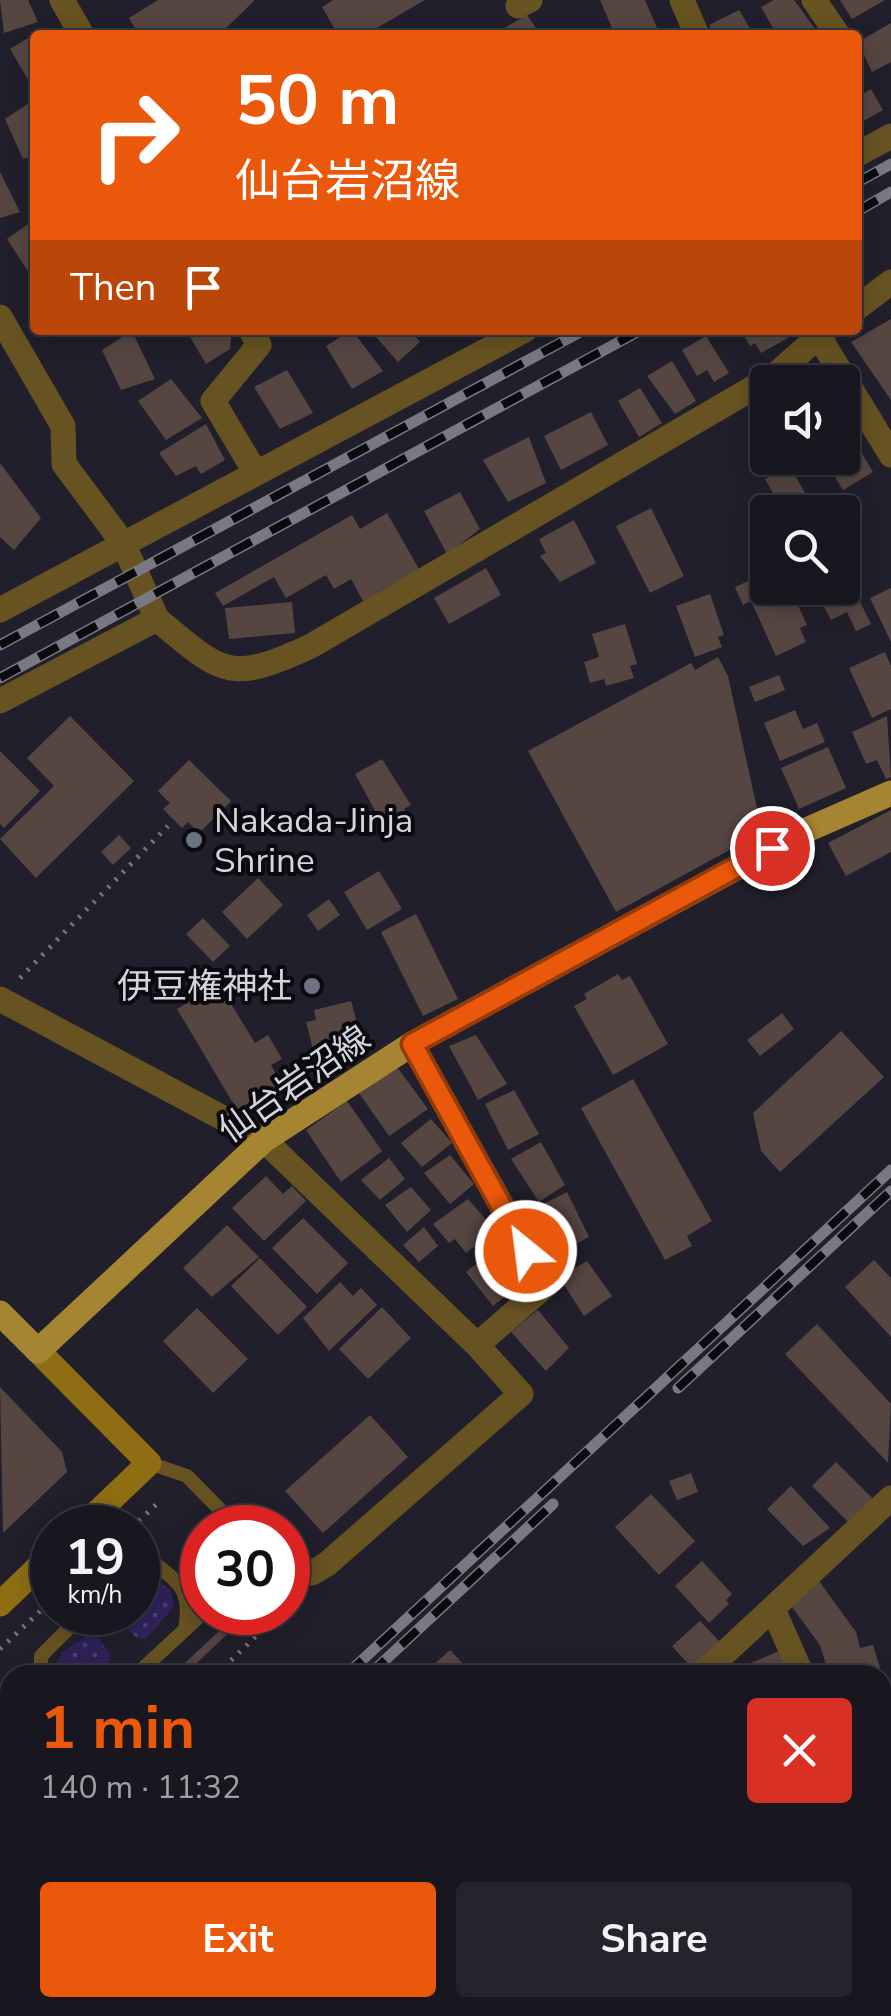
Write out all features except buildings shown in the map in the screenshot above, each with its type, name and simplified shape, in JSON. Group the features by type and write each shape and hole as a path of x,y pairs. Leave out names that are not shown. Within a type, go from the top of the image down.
{"main road":[{"name":"仙台岩沼線","path":"38,1351 264,1140 412,1044 802,832 891,793"},
{"path":"0,1314 38,1351"}],"street":[{"path":"62,0 79,30"},
{"path":"682,0 694,30"},
{"path":"814,0 835,30"},
{"path":"862,152 891,136"},
{"path":"862,304 891,282"},
{"path":"0,318 63,426 64,464 122,543 157,619 216,668 261,670 312,646 775,375 817,335"},
{"path":"253,335 259,345 213,402 255,472"},
{"path":"0,610 515,335"},
{"path":"822,335 891,455"},
{"path":"0,586 30,594"},
{"path":"0,701 157,619"},
{"path":"8,991 264,1140 477,1346 521,1394 327,1564 310,1573"},
{"path":"412,1044 546,1286 477,1346"},
{"path":"38,1351 149,1464 105,1505"},
{"path":"712,1665 891,1498"},
{"path":"0,1604 30,1575"},
{"path":"773,1608 798,1665"}],"lane":[{"path":"149,1464 187,1476 215,1505"},
{"path":"160,1568 180,1587"},
{"path":"41,1665 41,1656 62,1635"},
{"path":"147,1665 180,1635"}],"path":[{"path":"8,991 168,826"},
{"path":"155,1505 158,1502"},
{"path":"0,1649 30,1621"},
{"path":"226,1665 258,1635"}],"shaded area":[{"path":"160,1583 171,1590 174,1607 160,1623"},
{"path":"88,1635 98,1638 111,1655 109,1665 58,1665 61,1653"}],"railway":[{"path":"862,180 891,164"},
{"path":"862,209 891,192"},
{"path":"0,645 575,335"},
{"path":"0,678 632,335"},
{"path":"357,1665 891,1170"},
{"path":"678,1388 891,1191"},
{"path":"380,1665 553,1504"}],"place":[{"name":"Nakada-Jinja Shrine","path":"194,840"},
{"name":"伊豆権神社","path":"312,986"}],"route":[{"path":"526,1251 412,1044 772,848"}]}
